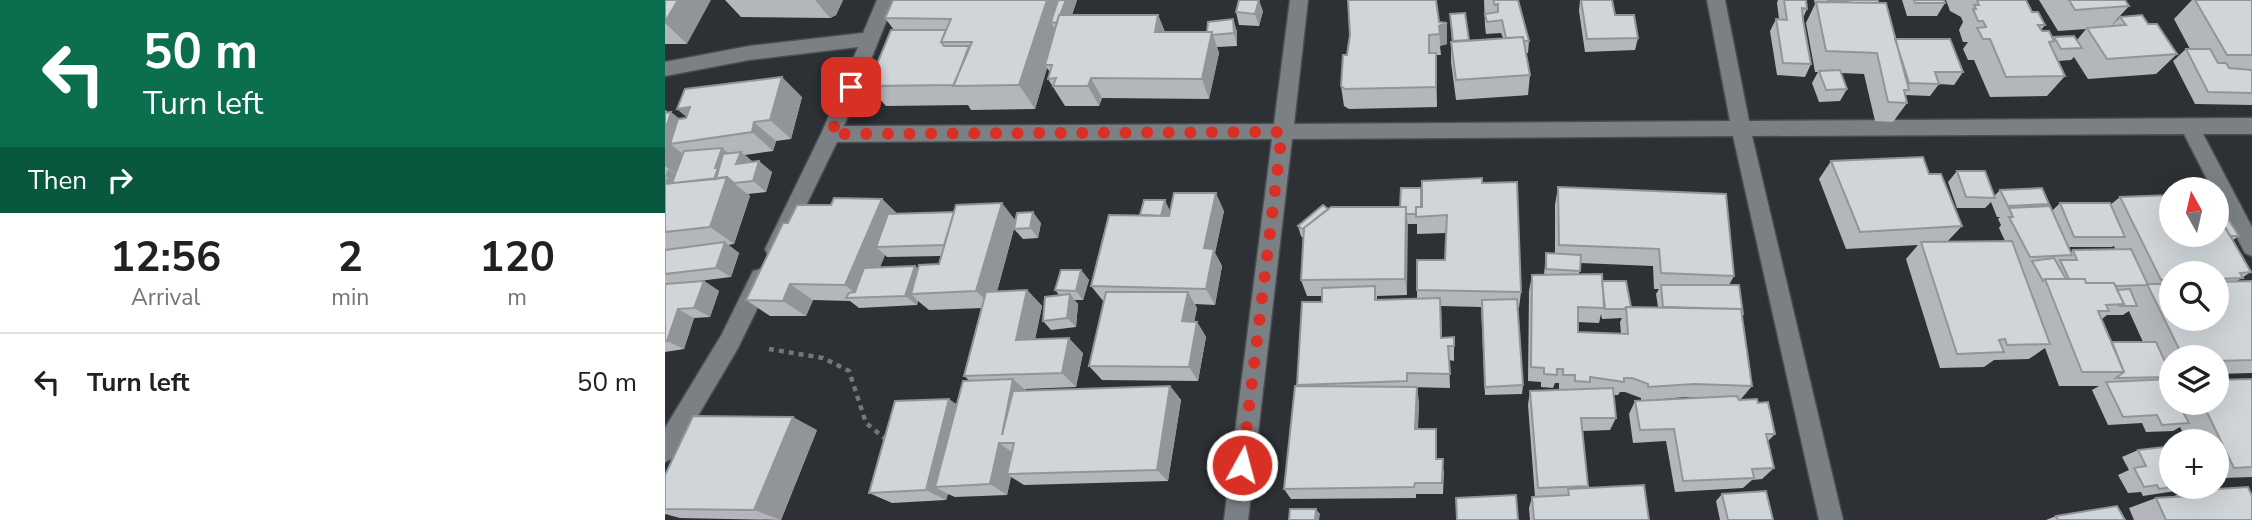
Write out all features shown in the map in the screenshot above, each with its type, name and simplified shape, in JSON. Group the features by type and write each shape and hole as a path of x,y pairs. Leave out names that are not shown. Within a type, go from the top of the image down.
{"street":[{"path":"665,450 730,341 831,134 886,0"},
{"path":"1236,520 1299,0"},
{"path":"1716,0 1741,129 1831,520"},
{"path":"665,69 749,52 870,39"},
{"path":"2189,125 2252,247"},
{"path":"831,134 2252,125"}],"path":[{"path":"730,341 840,365 857,384 859,413 871,434 891,442"}],"building":[{"path":"665,0 678,0 665,22"},
{"path":"893,0 1047,0 1019,85 953,86 972,42 941,42 951,19 885,18"},
{"path":"1058,0 1066,0 1057,23 1051,22"},
{"path":"1239,0 1259,0 1255,14 1236,12"},
{"path":"1348,0 1436,0 1439,22 1447,23 1439,26 1440,34 1429,35 1429,53 1436,53 1436,87 1345,89 1341,86 1343,55 1347,55 1350,35"},
{"path":"1493,0 1518,0 1529,41 1524,41 1523,37 1506,38 1502,20 1487,22 1485,14 1498,12 1498,4 1495,5"},
{"path":"1581,0 1612,0 1615,15 1634,15 1638,38 1587,39"},
{"path":"1784,0 1806,0 1807,9 1802,8 1811,64 1783,63 1776,19 1787,20"},
{"path":"1827,0 1878,0 1878,3 1856,3"},
{"path":"1914,0 1944,0 1945,3 1915,3"},
{"path":"1977,0 2026,0 2032,12 2038,12 2045,25 2038,25 2042,31 2049,31 2054,41 2049,42 2065,76 2006,77 1990,39 1983,39 1977,28 1986,27 1983,21 1978,21 1973,9 1976,9 1974,5 1979,5"},
{"path":"2069,0 2125,0 2129,6 2075,10"},
{"path":"2195,0 2252,0 2252,55 2227,55"},
{"path":"1816,2 1886,3 1909,90 1904,90 1907,103 1888,102 1877,53 1826,51"},
{"path":"1465,13 1469,40 1453,41 1450,14"},
{"path":"1059,15 1158,15 1155,32 1212,32 1202,79 1091,78 1088,86 1053,86 1056,78 1048,79 1052,65 1045,65"},
{"path":"2142,15 2148,24 2157,24 2177,54 2107,59 2087,28 2126,25 2120,17"},
{"path":"1233,19 1234,33 1212,35 1212,32 1207,32 1208,22"},
{"path":"891,30 946,30 941,42 944,46 969,46 954,85 868,86"},
{"path":"2074,36 2082,48 2061,49 2054,37"},
{"path":"1523,37 1530,75 1456,80 1451,42"},
{"path":"1895,39 1950,39 1963,72 1935,72 1939,84 1909,83"},
{"path":"2186,49 2210,49 2218,63 2226,63 2229,68 2252,70 2252,93 2208,92"},
{"path":"1840,70 1847,89 1826,90 1819,71"},
{"path":"782,77 770,120 754,122 752,132 670,144 678,119 686,118 690,107 677,109 685,89"},
{"path":"671,112 665,131 665,113"},
{"path":"722,148 714,179 672,183 684,151"},
{"path":"741,152 736,164 759,161 753,181 734,183 727,177 716,179 723,154"},
{"path":"1923,157 1929,174 1941,174 1962,226 1860,232 1831,161"},
{"path":"1957,171 1985,171 1995,198 1966,197"},
{"path":"727,177 710,227 665,232 665,184"},
{"path":"1482,178 1482,183 1517,182 1521,292 1417,290 1417,260 1445,260 1447,215 1416,217 1416,207 1422,207 1422,181"},
{"path":"1558,187 1726,194 1734,276 1661,273 1659,249 1559,245"},
{"path":"1401,188 1421,188 1421,207 1416,207 1416,214 1406,214 1406,207 1400,207"},
{"path":"2042,188 2049,204 2008,206 2000,190"},
{"path":"1174,193 1216,193 1204,248 1214,249 1206,289 1091,286 1109,215 1169,216"},
{"path":"2159,196 2159,247 2229,247 2229,234 2251,272 2240,273 2243,278 2229,279 2229,261 2159,261 2159,276 2120,197"},
{"path":"834,198 882,199 845,285 790,284 783,301 746,300 783,223 788,223 797,205 831,205"},
{"path":"1144,200 1165,200 1161,216 1140,215"},
{"path":"1002,203 976,291 911,294 919,265 939,264 956,205"},
{"path":"2060,203 2110,203 2125,237 2074,237"},
{"path":"1323,205 1328,209 1304,230 1298,226"},
{"path":"2050,206 2072,255 2030,257 2009,217 2013,217 2009,208"},
{"path":"1331,207 1406,207 1405,279 1301,280 1304,228"},
{"path":"954,212 944,245 876,247 888,214"},
{"path":"1033,212 1030,228 1014,229 1017,213"},
{"path":"2229,220 2239,236 2229,234"},
{"path":"2012,241 2050,344 2007,345 2005,339 1999,340 2004,352 1957,354 1921,242"},
{"path":"725,242 716,268 665,274 665,250"},
{"path":"2131,249 2148,285 2116,286 2114,283 2086,283 2085,279 2069,279 2060,260 2077,260 2073,250"},
{"path":"1546,253 1581,255 1580,271 1546,269"},
{"path":"2054,258 2066,279 2043,281 2032,261"},
{"path":"915,266 905,296 846,298 849,293 855,292 864,268"},
{"path":"1061,270 1081,270 1076,291 1055,290"},
{"path":"1602,274 1604,308 1578,307 1578,332 1628,334 1626,307 1741,309 1752,386 1694,384 1648,387 1648,384 1632,378 1624,378 1624,382 1590,377 1590,382 1575,381 1575,375 1563,375 1563,369 1557,369 1557,375 1544,374 1544,368 1531,367 1532,275"},
{"path":"2045,279 2085,279 2086,283 2114,283 2124,304 2106,305 2109,311 2098,311 2124,372 2082,372"},
{"path":"704,281 694,308 678,309 665,341 665,284"},
{"path":"1602,281 1626,281 1631,307 1605,309"},
{"path":"2252,281 2252,360 2229,361 2229,345 2177,345 2170,331 2229,331 2229,282"},
{"path":"2147,284 2159,284 2159,308"},
{"path":"1661,285 1739,285 1743,314 1741,309 1663,307"},
{"path":"1375,286 1375,300 1440,298 1441,338 1454,337 1454,346 1448,346 1450,374 1407,373 1407,381 1297,385 1302,302 1322,302 1322,288"},
{"path":"2130,289 2137,306 2121,306 2124,304 2117,290"},
{"path":"1027,290 1016,340 1069,338 1062,373 964,376 986,292"},
{"path":"1106,292 1188,292 1182,321 1197,322 1189,367 1089,366"},
{"path":"1070,294 1067,318 1043,321 1045,297"},
{"path":"1517,299 1523,385 1485,387 1482,300"},
{"path":"2112,342 2156,342 2159,349 2159,377 2116,378 2124,372"},
{"path":"1013,379 1002,435 1013,391 1170,386 1157,470 1007,474 1014,443 999,443 990,484 935,487 963,381"},
{"path":"2252,379 2252,467 2234,468 2229,458 2229,429 2215,429 2208,415 2229,415 2229,380"},
{"path":"2159,380 2159,415 2185,415 2189,423 2162,425 2157,415 2123,417 2106,382"},
{"path":"1295,386 1417,387 1415,429 1436,429 1436,459 1443,459 1442,483 1415,483 1414,487 1284,489"},
{"path":"1613,388 1616,418 1581,418 1588,486 1538,488 1530,391"},
{"path":"1737,396 1739,400 1757,399 1758,403 1768,402 1775,434 1766,434 1774,468 1752,469 1754,478 1683,481 1674,429 1640,430 1635,401"},
{"path":"949,399 926,490 869,493 895,401"},
{"path":"693,416 793,417 754,510 665,509 665,475"},
{"path":"2159,448 2159,489 2157,485 2144,487 2134,468 2146,466 2138,450"},
{"path":"1644,485 1649,520 1534,520 1532,497 1569,495 1568,489"},
{"path":"2248,487 2252,496 2252,520 2166,520 2156,498 2229,499 2229,488"},
{"path":"1766,491 1773,520 1728,520 1722,494"},
{"path":"1516,495 1518,520 1457,520 1456,498"},
{"path":"2117,506 2125,520 2058,520 2056,516"},
{"path":"1290,509 1316,509 1315,520 1289,520"}],"route":[{"path":"851,87 831,134 1282,132 1242,465"}]}
